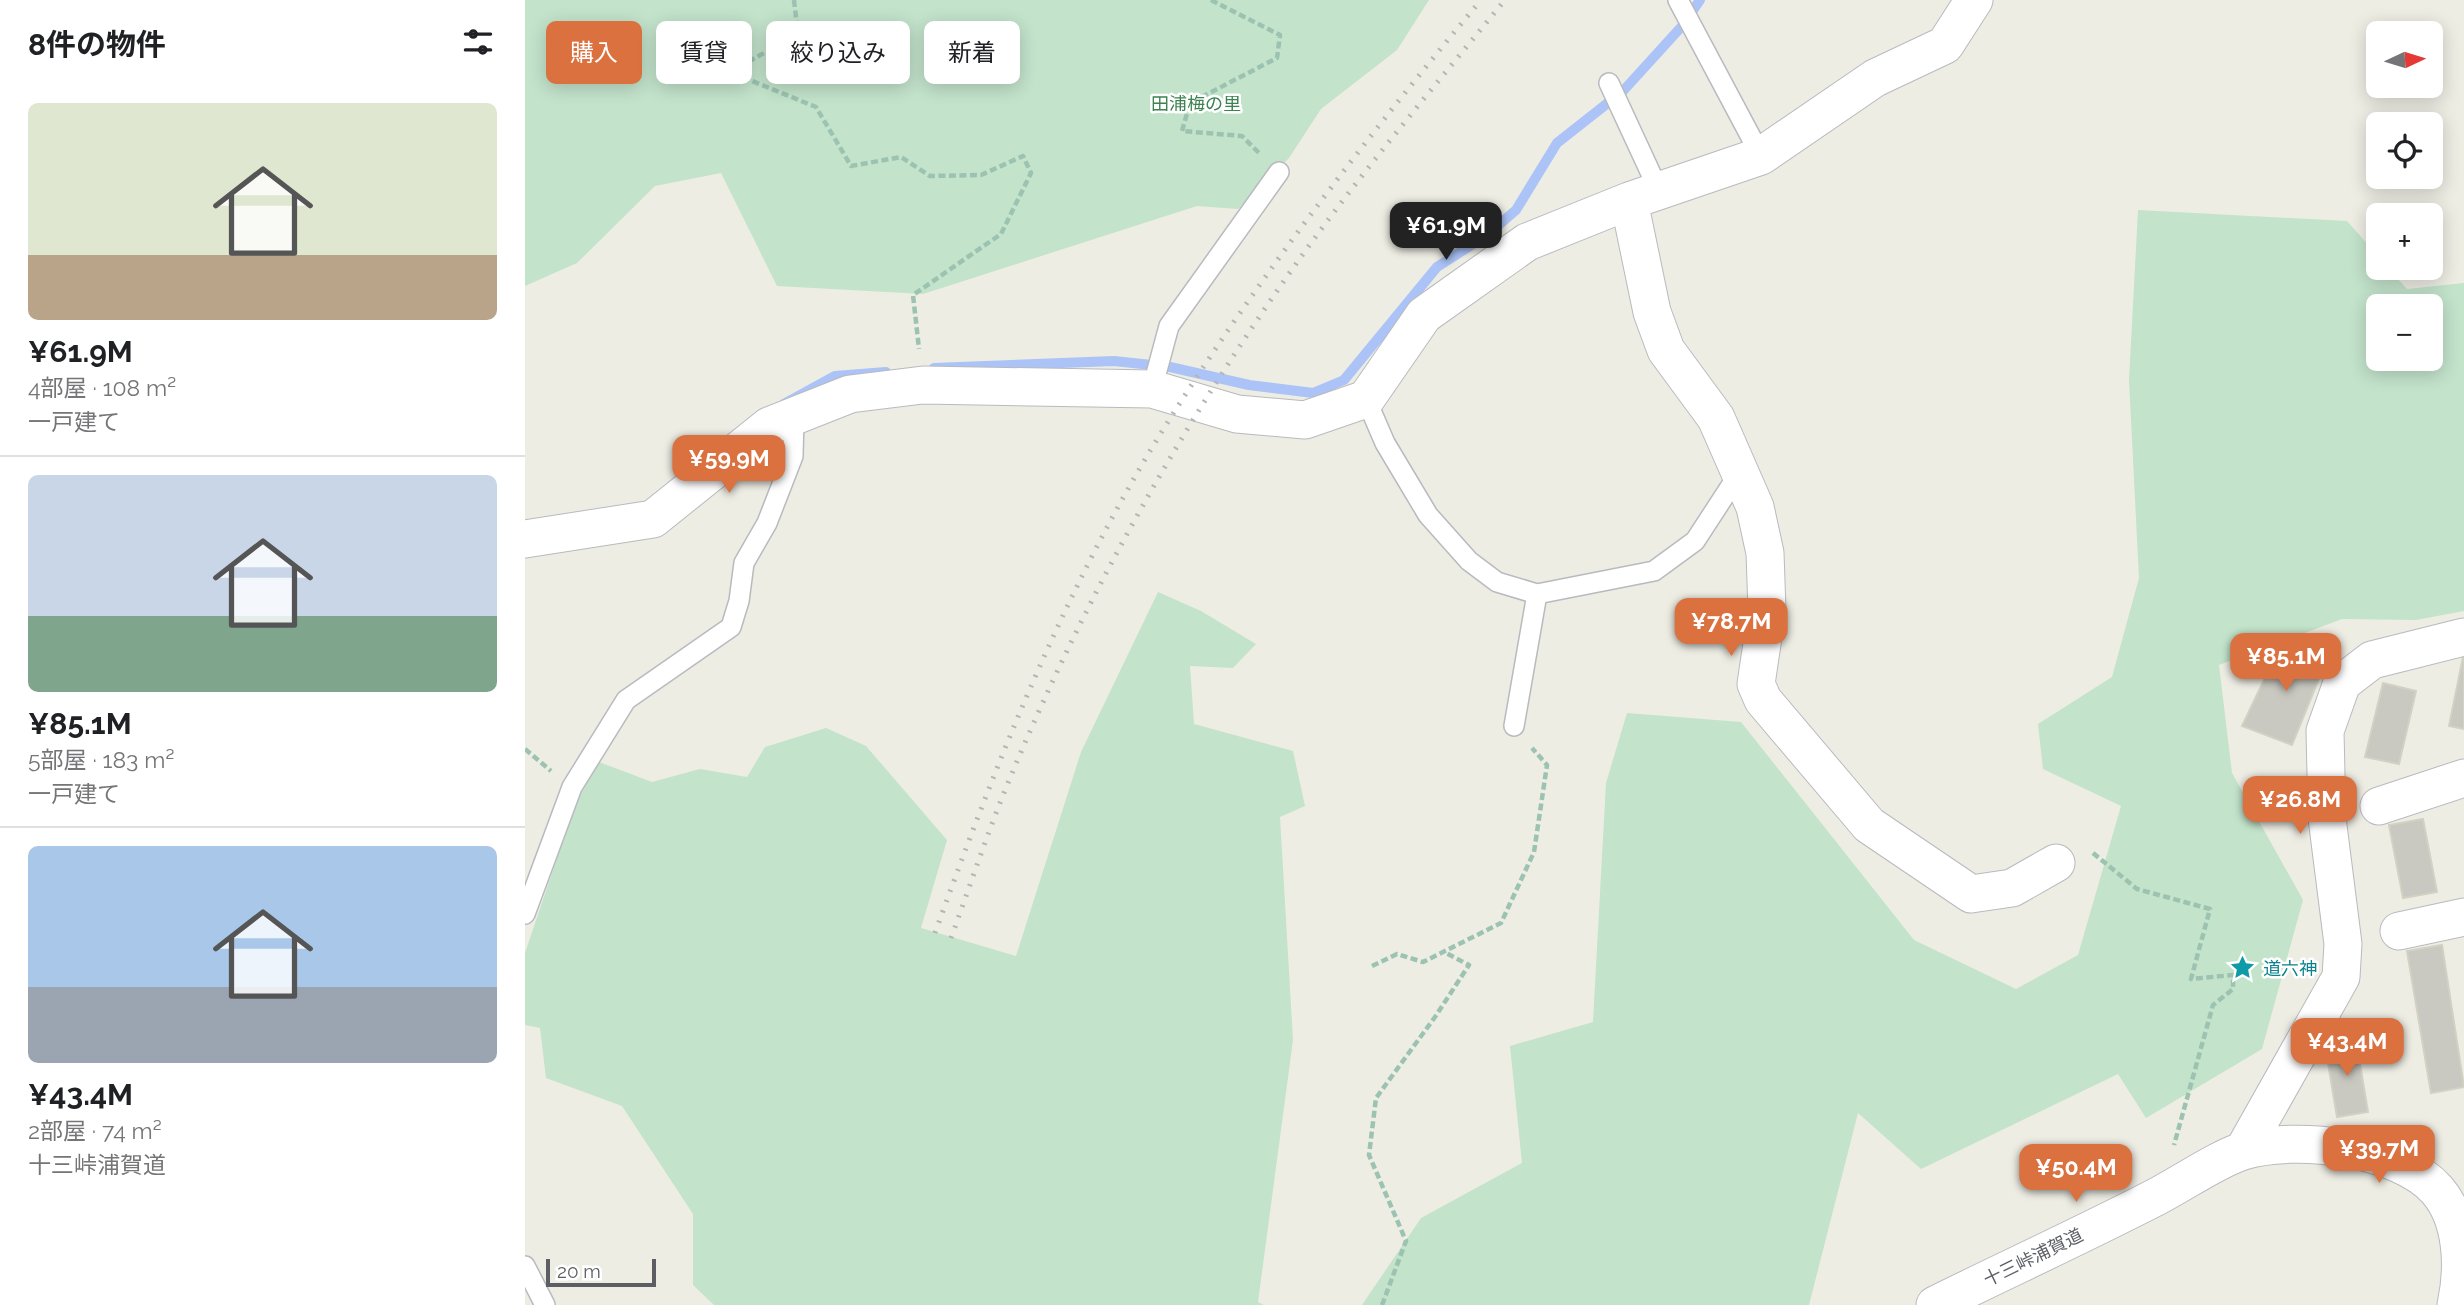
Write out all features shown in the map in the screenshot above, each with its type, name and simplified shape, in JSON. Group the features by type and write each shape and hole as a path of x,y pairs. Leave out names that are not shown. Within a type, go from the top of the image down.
{"street":[{"path":"525,539 653,519 769,426 850,394 923,386 1152,389 1237,414 1305,420 1366,399 1424,315 1527,242 1644,196 1761,156 1875,78 1945,45 1974,0"},
{"path":"1644,196 1652,312 1666,350 1716,418 1755,508 1765,553 1767,610 1756,684 1763,700 1869,825 1971,894 2012,888 2056,863"},
{"path":"2243,1151 2341,977 2343,944 2327,818 2325,731 2342,683 2372,660 2464,637"},
{"path":"2379,806 2464,778"},
{"path":"2399,931 2464,917"},
{"path":"2243,1151 2287,1146 2352,1148 2392,1158 2427,1179 2448,1203 2457,1227 2463,1256 2463,1275 2456,1305"},
{"name":"十三峠浦賀道","path":"1935,1305 2154,1198 2243,1151"}],"lane":[{"path":"1678,0 1761,156"},
{"path":"1609,83 1644,196"},
{"path":"1152,389 1169,326 1279,172"},
{"path":"1366,399 1385,443 1428,515 1461,552 1497,582 1537,594 1654,571 1695,541 1740,472"},
{"path":"525,914 572,788 626,700 731,627 739,601 744,562 767,523 793,456 794,416"},
{"path":"1514,726 1537,594"},
{"path":"525,1266 545,1305"}],"path":[{"path":"794,0 798,34 730,72 816,107 851,166 901,157 930,176 981,175 1023,156 1031,173 1001,234 913,295 919,352"},
{"path":"1211,0 1280,36 1277,58 1190,103 1182,131 1242,136"},
{"path":"1372,965 1397,954 1423,962 1501,923 1534,852 1547,765 1514,726"},
{"path":"2056,863 2079,842 2137,889 2210,909 2191,979 2233,975 2233,989 2213,1005 2180,1127 2154,1198"},
{"path":"1382,1305 1406,1241 1369,1155 1376,1098 1469,965 1445,953"}],"green space":[{"name":"田浦梅の里","path":"525,0 1429,0 1397,50 1321,109 1289,158 1238,209 1197,206 923,294 777,286 721,173 655,186 577,263 525,286"},
{"path":"2138,210 2347,221 2366,242 2366,280 2399,280 2407,289 2464,283 2464,611 2416,620 2342,619 2219,665 2232,773 2303,900 2262,1049 2146,1118 2118,1074 1921,1169 1858,1113 1809,1305 1362,1305 1421,1218 1522,1163 1510,1046 1593,1022 1606,783 1627,713 1741,722 1914,940 2016,989 2078,955 2121,806 2043,769 2038,724 2112,677 2139,578 2129,380"},
{"path":"1158,592 1201,611 1256,644 1233,668 1190,666 1194,724 1293,751 1305,806 1280,817 1293,1040 1258,1302 1264,1305 714,1305 693,1285 693,1214 622,1106 546,1078 540,1028 525,1025 525,953 576,802 599,762 652,782 700,769 747,777 765,747 826,728 866,746 947,840 921,928 1016,956 1081,752"}],"building":[{"path":"2283,640 2327,659 2292,745 2242,726"},
{"path":"2464,652 2464,729 2449,726"},
{"path":"2383,683 2416,691 2399,764 2365,757"},
{"path":"2423,819 2437,892 2403,898 2389,825"},
{"path":"2442,945 2464,1087 2431,1093 2407,951"},
{"path":"2356,1040 2368,1112 2337,1117 2325,1045"}],"waterway":[{"path":"934,368 1114,361 1170,367 1249,385 1313,393 1344,380 1437,267 1487,235 1516,210 1557,143 1623,91 1683,25 1700,0"},
{"path":"784,404 835,376 886,372"}],"railway":[{"path":"935,933 985,800 1039,669 1068,604 1134,478 1206,362 1319,203 1481,0"},
{"path":"951,938 1000,802 1037,715 1101,582 1173,453 1251,329 1318,233 1505,0"}],"place":[{"name":"道六神","path":"2243,968"}]}
